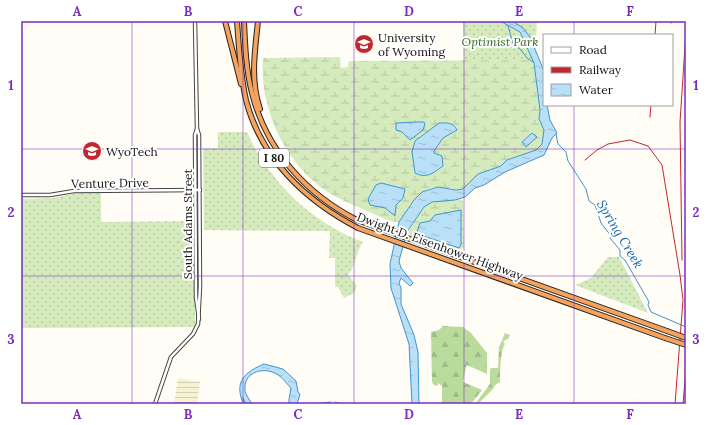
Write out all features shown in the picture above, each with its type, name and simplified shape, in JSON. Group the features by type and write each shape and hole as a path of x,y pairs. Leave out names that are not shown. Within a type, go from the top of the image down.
{"highway":[{"path":"225,21 246,100"},
{"name":"Dwight D. Eisenhower Highway","path":"237,21 246,100 263,141 295,184 309,198 340,218 390,240 686,345"},
{"name":"Dwight D. Eisenhower Highway","path":"244,21 248,70 254,101 266,132 292,171 319,197 341,212 393,234 686,338"},
{"path":"258,21 254,61 255,87 258,105 272,138 292,171"}],"street":[{"name":"South Adams Street","path":"155,404 171,357 195,331 198,319 200,287 200,190 195,21"},
{"name":"South Adams Street","path":"197,129 195,135 195,190 196,297 198,319"},
{"name":"Venture Drive","path":"21,196 50,195 74,191 200,190"}],"shaded area":[{"path":"178,378 200,382 197,404 174,404"}],"green space":[{"name":"Optimist Park","path":"463,21 537,21 535,60 464,61"},
{"path":"340,57 341,68 348,67 349,61 533,60 540,110 539,119 544,130 542,144 536,150 507,160 501,166 463,189 437,187 424,191 414,200 399,222 382,218 335,196 311,179 298,165 277,132 265,96 263,58"},
{"path":"218,132 247,132 267,168 294,199 326,224 363,242 353,267 348,275 357,286 354,293 344,298 338,287 335,287 335,258 329,258 330,231 204,230 203,148 218,148"},
{"path":"82,192 101,193 101,222 195,221 195,327 21,328 21,199 53,198"},
{"path":"459,199 463,201 464,247 457,252 407,234 424,207 432,202"},
{"path":"608,257 619,257 648,313 575,285 591,278"},
{"path":"443,326 463,327 471,333 487,353 487,374 467,365 466,367 463,382 482,390 471,404 442,404 442,386 438,383 438,386 434,385 432,382 431,332 439,330"},
{"path":"505,333 510,335 508,339 503,341 505,344 501,357 500,382 495,385 478,404 475,404 490,384 491,368 498,368 499,347"}],"water":[{"path":"500,21 512,21 523,28 530,37 543,69 543,106 547,106 550,120 557,133 552,138 544,155 505,172 484,185 475,188 465,197 455,200 432,202 424,207 407,232 399,261 401,268 413,283 410,286 401,278 399,283 401,288 401,304 414,335 418,352 419,404 412,404 409,344 391,288 390,264 399,222 414,200 422,192 438,187 456,190 463,189 478,174 501,166 507,160 536,150 542,144 544,130 539,119 540,110 534,63 520,32"},
{"path":"424,122 425,124 423,130 410,140 402,132 396,130 396,123"},
{"path":"439,123 452,124 457,130 443,138 434,151 434,153 442,156 443,166 433,173 419,175 415,173 412,152 415,141"},
{"path":"532,133 537,137 526,147 522,142"},
{"path":"381,183 405,189 403,198 396,205 395,216 385,208 370,205 368,199 376,185"},
{"path":"461,210 461,245 459,248 418,234 417,232 420,223 430,221 435,215"},
{"path":"264,364 283,369 296,381 298,392 300,394 297,404 289,404 291,388 278,374 268,371 259,371 248,378 245,391 252,404 246,404 243,398 244,404 243,403 240,389 243,378 251,370"}],"waterway":[{"path":"508,26 513,44 533,62"},
{"name":"Spring Creek","path":"556,134 558,144 566,152 568,161 586,189 589,201 595,205 601,223 611,236 610,238 620,250 620,256 625,260 649,302 648,305 651,312 686,327"},
{"path":"311,404 331,402"},
{"path":"335,402 341,404"}],"railway":[{"path":"655,34 656,21"},
{"path":"682,260 680,122 686,32"},
{"path":"650,117 651,106"},
{"path":"585,160 597,150 608,144 630,140 648,146 662,165 683,300 675,404"},
{"path":"683,404 686,369"}],"place":[{"name":"University of Wyoming","path":"364,44"},
{"name":"WyoTech","path":"92,151"}]}
